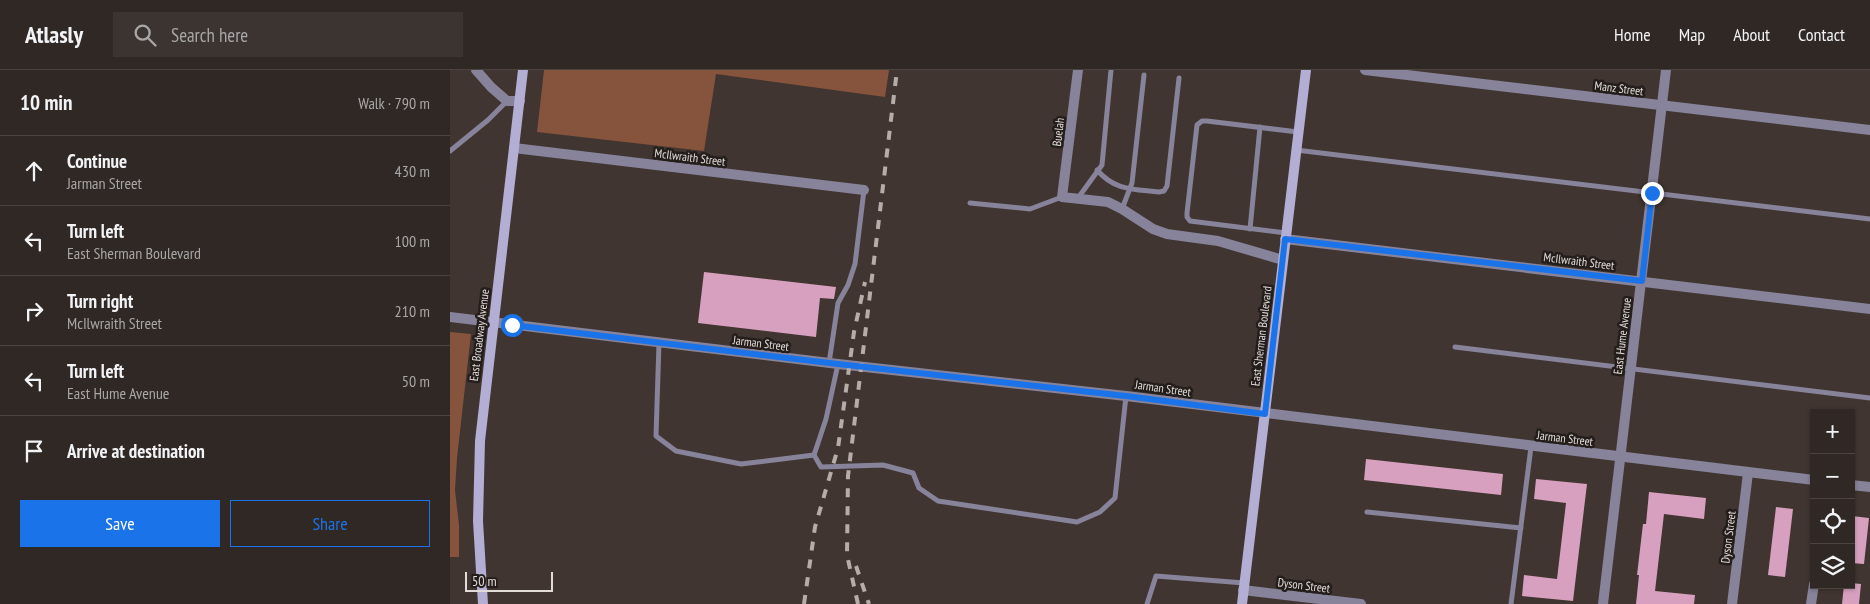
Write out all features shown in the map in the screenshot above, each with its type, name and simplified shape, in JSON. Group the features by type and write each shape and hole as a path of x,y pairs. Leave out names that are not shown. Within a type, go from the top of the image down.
{"street":[{"path":"476,70 490,87 507,100 520,100"},
{"name":"East Broadway Avenue","path":"483,604 478,521 482,410 523,70"},
{"name":"Buelah","path":"1062,197 1078,70"},
{"name":"East Sherman Boulevard","path":"1242,604 1306,70"},
{"name":"Manz Street","path":"1365,70 1870,130"},
{"name":"East Hume Avenue","path":"1603,604 1666,70"},
{"name":"McIlwraith Street","path":"514,148 864,190"},
{"path":"1062,197 1108,202 1122,208 1153,229 1167,234 1218,241 1283,260"},
{"name":"McIlwraith Street","path":"1286,236 1870,309"},
{"name":"Jarman Street","path":"450,317 833,364 1126,396 1621,458 1810,480"},
{"name":"Dyson Street","path":"1732,604 1748,473"},
{"path":"1855,485 1870,487"},
{"name":"Dyson Street","path":"1244,586 1361,604"},
{"path":"1811,604 1813,589"}],"lane":[{"path":"1078,198 1102,165 1112,70"},
{"path":"1122,208 1132,183 1144,75"},
{"path":"1097,170 1106,180 1116,186 1130,189 1164,191 1167,186 1179,78"},
{"path":"450,151 488,120 507,100"},
{"path":"1286,236 1190,221 1187,217 1188,203 1197,125 1202,121 1298,132"},
{"path":"1250,229 1260,127"},
{"path":"1296,150 1870,219"},
{"path":"864,190 854,264 848,284 838,303 826,419 814,455 821,467 882,465 913,473 919,488 938,501 1077,522 1100,512 1115,498 1126,396"},
{"path":"970,203 1030,209 1062,197"},
{"path":"659,343 656,436 676,451 741,464 814,455"},
{"path":"1456,346 1870,398"},
{"path":"1511,604 1531,447"},
{"path":"1366,512 1521,528"},
{"path":"1147,604 1156,576 1244,586"}],"shaded area":[{"path":"544,70 889,70 885,97 716,74 704,151 537,132"},
{"path":"450,332 471,334 455,490 459,525 459,557 450,557"}],"building":[{"path":"704,272 836,287 834,299 820,298 816,337 698,323"},
{"path":"1366,459 1503,474 1501,495 1364,480"},
{"path":"1536,479 1587,484 1573,601 1522,596 1524,575 1557,579 1566,503 1534,499"},
{"path":"1649,492 1706,498 1704,519 1664,514 1655,591 1695,595 1694,604 1636,604 1639,575 1637,575 1643,524 1646,524"},
{"path":"1776,507 1793,509 1785,577 1768,575"},
{"path":"1855,516 1869,518 1864,564 1855,563"},
{"path":"1855,583 1861,584 1859,604 1842,604 1844,589 1855,589"}],"railway":[{"path":"858,604 847,555 848,476 897,70"},
{"path":"804,604 815,527 838,448 854,332 865,282"},
{"path":"856,566 869,604"}],"route":[{"path":"512,325 1126,396 1265,414 1285,239 1642,281 1652,193"}]}
